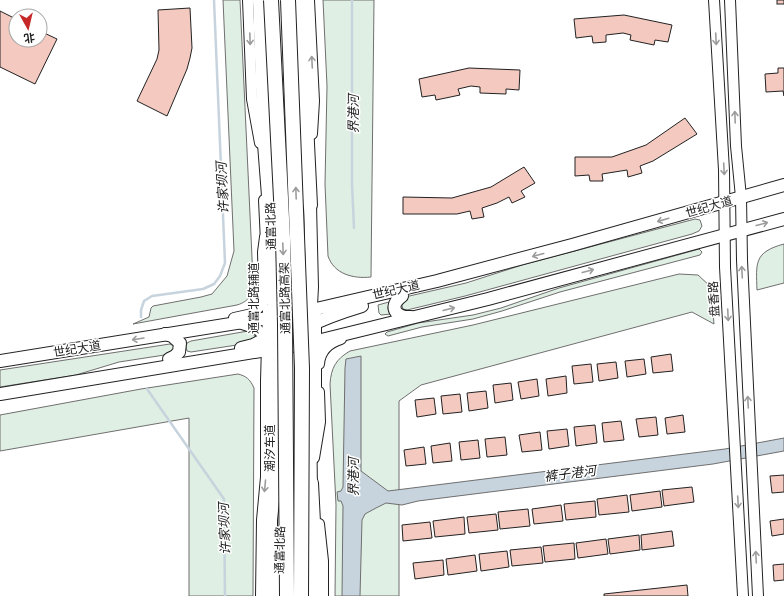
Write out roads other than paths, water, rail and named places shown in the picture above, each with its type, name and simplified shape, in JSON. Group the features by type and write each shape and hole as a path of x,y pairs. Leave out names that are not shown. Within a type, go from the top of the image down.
{"highway":[{"path":"260,0 263,147 270,209"},
{"name":"通富北路高架","path":"271,0 284,293 287,406 287,596"},
{"name":"通富北路高架","path":"288,0 302,368 301,596"},
{"path":"300,0 310,205"},
{"path":"270,596 270,520 276,462"},
{"path":"311,483 315,562 315,596"}],"main road":[{"name":"通富北路","path":"263,0 273,163 270,209 270,343 275,373 270,414 280,493 279,596"},
{"path":"296,0 304,168 310,205 314,260 314,286 309,310 313,324 309,596"},
{"name":"世纪大道","path":"0,361 271,318 309,310 437,281 700,210 725,201 784,185"},
{"path":"36,388 108,368 253,345 270,343 288,346 312,342 432,313 784,219"},
{"path":"270,414 275,373 288,346 301,332 313,324 339,313 464,281 520,259"},
{"path":"314,260 314,286"},
{"path":"402,296 394,305 395,311 404,318 414,317"},
{"path":"0,394 270,343 309,310"},
{"path":"169,333 180,343 180,352 169,359"}],"street":[{"name":"通富北路辅道","path":"248,0 252,99 263,147 265,237 271,318"},
{"path":"309,0 314,101 312,145 314,260"},
{"name":"盘香路","path":"714,0 724,162 725,267 743,596"},
{"path":"730,0 736,146 741,197 741,230 758,596"},
{"path":"169,333 205,322 252,314 262,303 264,293 263,252 270,209"},
{"path":"264,293 271,318"},
{"path":"318,367 320,356 330,343 391,327 432,313"},
{"path":"237,323 257,329 270,343"},
{"path":"311,483 320,422 318,367 312,342"},
{"path":"312,342 316,483 323,561 323,596"},
{"name":"潮汐车道","path":"270,343 283,423 283,596"},
{"path":"261,596 262,520 270,414"}],"water":[{"name":"裤子港河","path":"361,356 361,471 388,491 725,449 784,438 784,451 713,464 418,501 402,505 386,503 365,514 362,520 360,596 342,596 343,506 341,501 338,501 337,492 341,491 343,487 345,368 346,359"}],"waterway":[{"name":"许家坝河","path":"141,317 141,310 144,301 152,296 203,289 214,284 220,276 225,263 214,0"},
{"name":"界港河","path":"352,0 352,184 354,228"},
{"name":"许家坝河","path":"147,389 224,499 225,596"}]}
